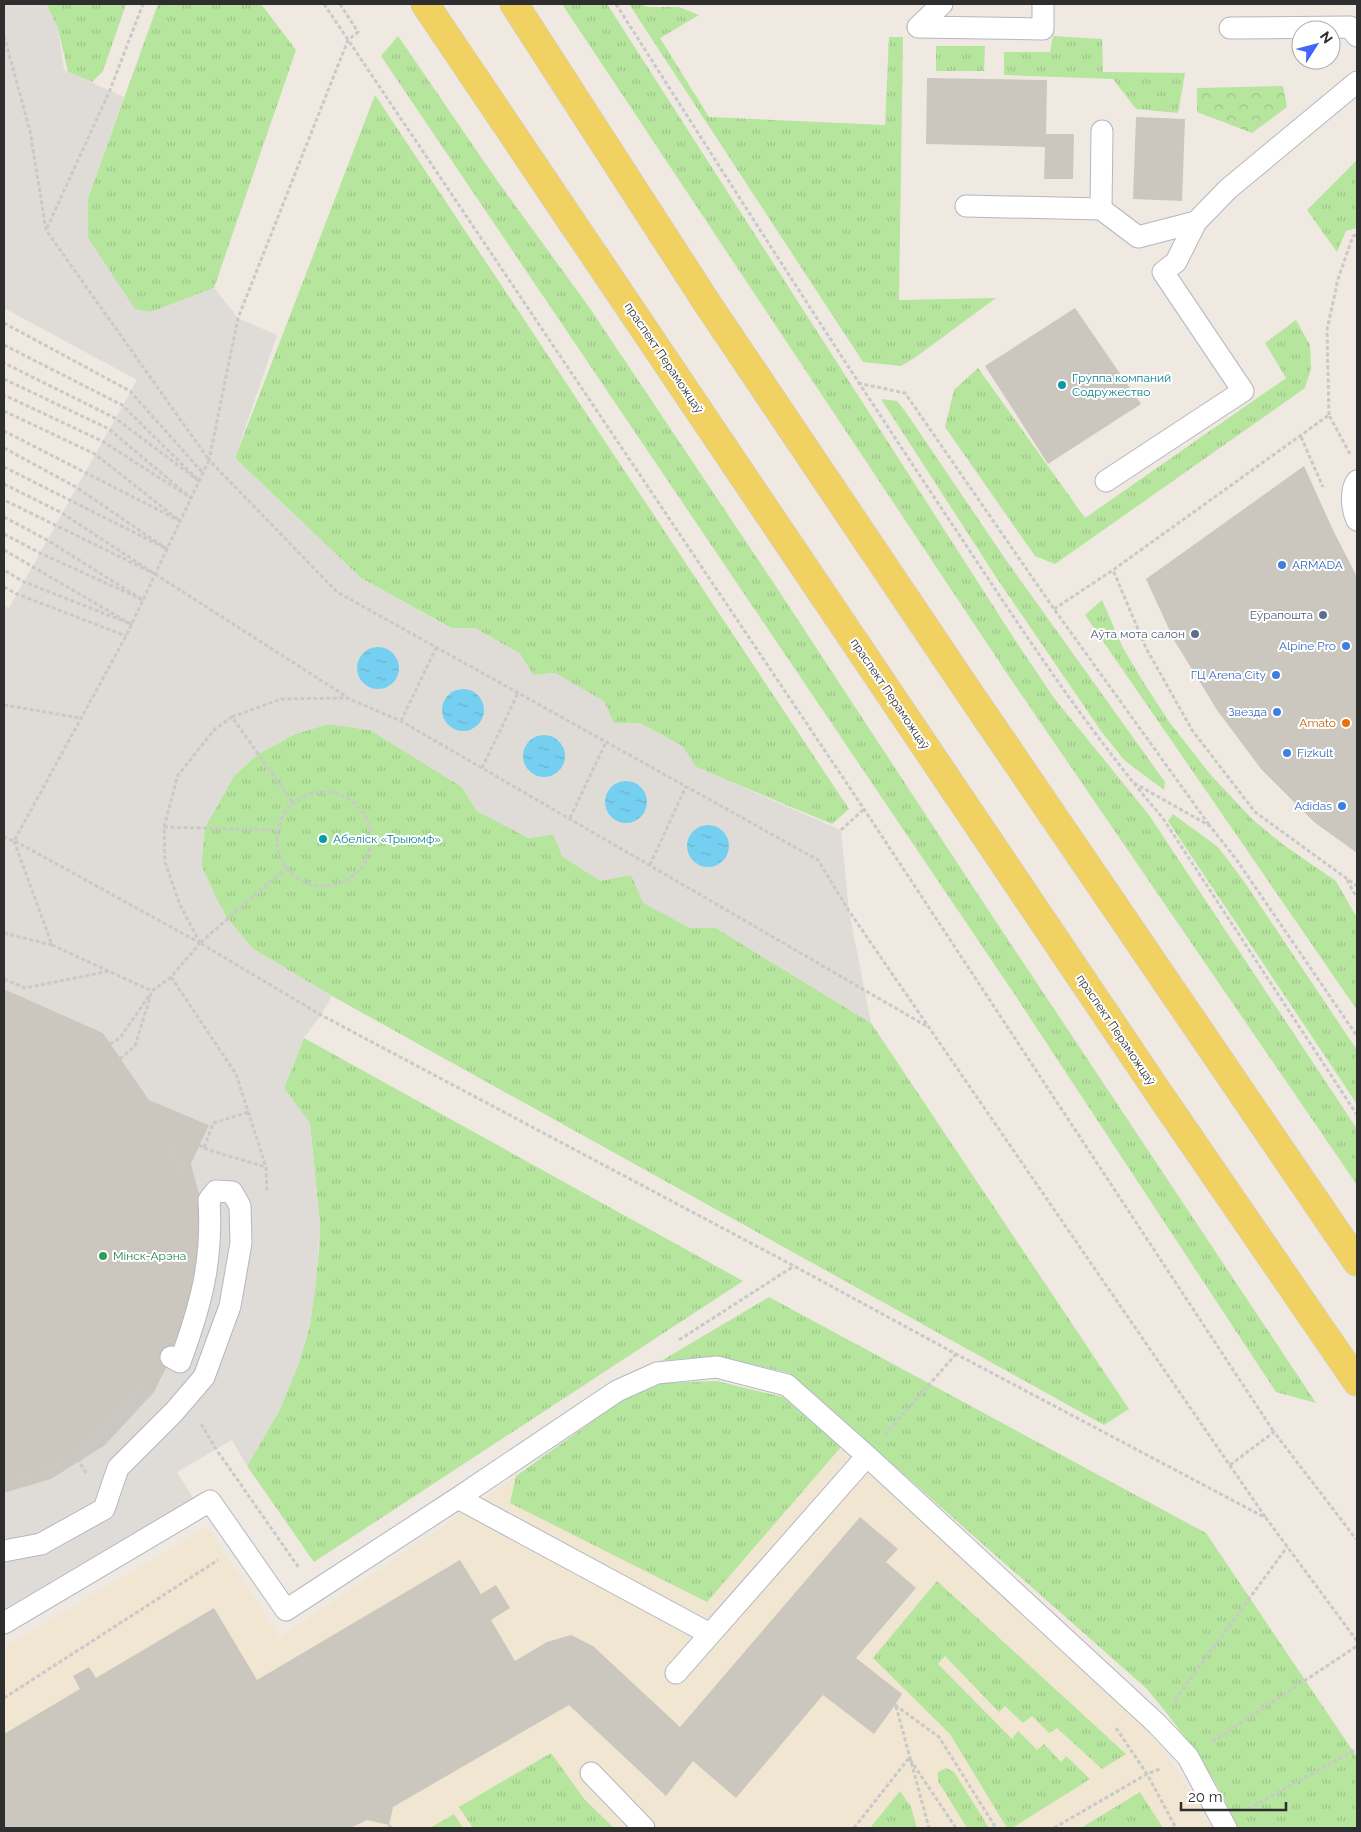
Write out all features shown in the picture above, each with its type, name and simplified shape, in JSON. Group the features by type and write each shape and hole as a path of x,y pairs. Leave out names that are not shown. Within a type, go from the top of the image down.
{"main road":[{"name":"праспект Пераможцаў","path":"425,4 1152,1084 1357,1382"},
{"path":"514,4 707,303 1357,1262"}],"lane":[{"path":"942,4 918,27 1043,29 1043,4"},
{"path":"1230,28 1350,27 1357,36"},
{"path":"1106,481 1243,391 1163,272 1176,262 1196,222 1228,189 1357,82"},
{"path":"1101,209 1102,131"},
{"path":"966,206 1101,209 1138,237 1196,222"},
{"path":"1357,481 1354,486 1353,512 1357,520"},
{"path":"4,1551 41,1544 104,1509 118,1468 174,1412 204,1377 230,1306 241,1243 240,1206 232,1192 216,1190 209,1200 208,1266 200,1303 180,1362 171,1357"},
{"path":"4,1623 210,1501 286,1610 458,1498 617,1390 657,1373 716,1367 788,1385 1156,1724 1188,1757 1225,1825"},
{"path":"676,1673 866,1456"},
{"path":"458,1498 710,1634"},
{"path":"591,1773 644,1828"}],"path":[{"path":"46,230 110,90 143,4"},
{"path":"324,4 864,809 1274,1432 1356,1539"},
{"path":"52,945 14,841 126,636 209,460 238,318 348,40 358,32 340,4"},
{"path":"616,4 858,383 1026,634 1131,782 1162,818 1357,1114"},
{"path":"4,36 30,131 46,230 209,460 337,592 818,860 849,910 1266,1518 1357,1642"},
{"path":"1352,457 1347,452 1329,415 1327,330 1338,279 1353,236 1357,235"},
{"path":"4,323 130,391 203,473"},
{"path":"4,345 122,405 199,481"},
{"path":"4,363 115,418 199,481"},
{"path":"4,379 109,429 190,498"},
{"path":"858,383 905,394 1054,610 1210,826 1236,859 1357,1036"},
{"path":"4,395 102,442 190,498"},
{"path":"4,412 95,454 180,521"},
{"path":"1054,610 1301,437 1329,415"},
{"path":"4,431 180,521"},
{"path":"4,448 76,487 167,549"},
{"path":"4,467 167,549"},
{"path":"4,484 62,513 348,698 401,721 931,1029"},
{"path":"4,500 155,574"},
{"path":"4,517 47,540 143,600"},
{"path":"4,534 40,553 143,600"},
{"path":"4,550 131,624"},
{"path":"4,570 24,582 131,624"},
{"path":"1113,570 1146,648 1192,730 1255,812 1357,886"},
{"path":"4,587 17,594 126,636"},
{"path":"401,721 436,648"},
{"path":"482,768 518,693"},
{"path":"200,943 180,905 165,862 164,828 178,775 215,730 232,717 281,699 348,698"},
{"path":"4,705 81,718"},
{"path":"232,717 293,803"},
{"path":"570,818 606,742"},
{"path":"1131,782 1210,826"},
{"path":"650,865 686,786"},
{"path":"323,792 339,794 353,802 364,813 370,827 371,842 368,857 360,870 349,880 335,886 319,887 304,883 291,874 281,861 277,846 277,830 283,815 293,803 307,795 323,792"},
{"path":"841,830 864,809"},
{"path":"164,828 277,830"},
{"path":"4,837 200,943 322,1015 1266,1518"},
{"path":"110,1044 120,1038 152,991 171,978 200,943 286,867"},
{"path":"1346,877 1357,898"},
{"path":"4,933 52,945 152,991"},
{"path":"4,978 25,988 110,971"},
{"path":"120,1059 135,1046 152,991"},
{"path":"204,1148 213,1123 249,1112"},
{"path":"199,1145 214,1152 266,1167"},
{"path":"866,1456 956,1354"},
{"path":"4,1483 35,1474 73,1454 101,1430 129,1401"},
{"path":"78,1461 133,1405"},
{"path":"1230,1465 1274,1432"},
{"path":"4,1698 241,1545"},
{"path":"1156,1724 1287,1547"},
{"path":"1188,1757 1357,1646"},
{"path":"929,1828 895,1705 939,1737 996,1828"},
{"path":"1225,1825 1357,1750"},
{"path":"854,1828 909,1758"},
{"path":"909,1758 956,1828"},
{"path":"1054,1828 1148,1774 1176,1828"}],"shaded area":[{"path":"4,4 46,4 58,28 64,70 124,97 88,198 88,238 135,309 151,312 214,288 238,318 277,335 235,458 361,578 450,628 475,628 520,654 533,675 555,673 604,701 614,723 640,723 682,746 696,767 841,830 849,911 871,1023 716,928 690,928 643,903 631,875 600,881 563,857 553,834 529,838 477,811 462,787 370,730 328,724 295,734 258,754 234,776 205,827 201,865 227,918 253,949 332,996 304,1038 284,1088 310,1123 320,1225 316,1283 310,1325 299,1363 278,1413 247,1466 232,1440 177,1472 193,1498 4,1609 4,1493 51,1479 160,1380 184,1332 203,1208 191,1164 209,1125 149,1100 103,1033 4,989 4,605 9,608 137,380 4,308"},
{"path":"717,1381 783,1397 841,1447 1130,1709 1164,1751 1204,1813 1211,1828 4,1828 4,1648 207,1527 280,1638 516,1476 621,1401 662,1383"}],"green space":[{"path":"46,4 126,4 103,71 92,82 68,72 58,28"},
{"path":"158,4 261,4 296,50 214,288 151,312 135,310 88,238 88,198"},
{"path":"562,4 607,4 1015,640 1054,698 1149,815 1357,1129 1357,1185 1008,675"},
{"path":"629,4 639,4 648,7 679,7 699,15 660,38 709,117 885,125 889,37 903,37 899,300 996,298 901,366 863,362"},
{"path":"398,36 496,179 589,307 1316,1403 1276,1392 1013,992 381,56"},
{"path":"1053,36 1102,39 1103,72 1185,73 1178,113 1136,109 1113,79 1004,75 1004,52 1050,52"},
{"path":"936,46 985,46 984,71 936,71"},
{"path":"1283,86 1287,107 1252,133 1197,112 1197,88"},
{"path":"375,95 849,809 832,824 696,767 682,746 640,723 614,723 555,673 533,675 520,654 475,628 451,628 361,578 235,458"},
{"path":"1357,160 1357,228 1346,231 1337,252 1307,210"},
{"path":"1296,320 1310,345 1311,369 1305,388 1055,564 1035,556 945,427 954,390 978,368 1085,518 1286,378 1265,343"},
{"path":"881,399 897,401 905,411 1006,560 1165,782 1164,790 1125,761 1101,731 996,577"},
{"path":"1102,600 1123,648 1142,680 1170,723 1210,774 1253,820 1285,846 1336,881 1357,918 1357,1010 1085,615"},
{"path":"328,724 370,730 462,787 477,811 529,838 553,834 563,857 631,875 690,928 716,928 871,1023 1129,1409 1104,1425 332,996 253,949 227,918 201,865 205,827 234,776 258,754 295,734"},
{"path":"1173,814 1218,847 1243,880 1357,1050 1357,1104 1168,821"},
{"path":"304,1038 743,1281 314,1562 247,1466 278,1413 299,1363 310,1325 319,1251 320,1225 310,1124 284,1088"},
{"path":"769,1297 1206,1533 1357,1757 1357,1828 1237,1828 1219,1790 1198,1755 1147,1689 789,1373 716,1356 661,1361"},
{"path":"717,1381 783,1397 841,1447 707,1602 510,1503 516,1476 621,1401 662,1383"},
{"path":"937,1581 1126,1754 1102,1769 1057,1728 1049,1733 1032,1716 1023,1723 1005,1706 999,1712 945,1656 938,1664 1012,1739 1018,1731 1037,1750 1044,1744 1061,1762 1066,1756 1090,1779 1012,1828 1007,1828 950,1734 873,1658"},
{"path":"551,1753 585,1800 614,1828 473,1828 459,1807"},
{"path":"946,1768 954,1772 989,1828 967,1828 938,1781 938,1772"},
{"path":"900,1791 911,1807 917,1828 870,1828"},
{"path":"1140,1792 1163,1828 1081,1828"},
{"path":"454,1814 463,1828 430,1828"}],"water":[{"path":"382,647 390,650 396,656 399,668 396,680 390,686 374,689 366,686 360,680 357,664 360,656 366,650"},
{"path":"467,689 475,692 481,698 484,710 481,722 475,728 459,731 451,728 445,722 442,706 445,698 451,692"},
{"path":"548,735 556,738 562,744 565,756 562,768 556,774 540,777 532,774 526,768 523,752 526,744 532,738"},
{"path":"626,781 641,787 647,802 641,817 626,823 611,817 605,802 611,787"},
{"path":"712,825 720,828 726,834 729,846 726,858 720,864 704,867 696,864 690,858 687,842 690,834 696,828"}],"building":[{"path":"927,78 1047,80 1046,134 1074,134 1073,179 1044,179 1045,147 926,144"},
{"path":"1136,117 1185,119 1182,201 1133,199"},
{"name":"Группа компаний Содружество","path":"1075,308 1141,404 1048,464 985,366"},
{"name":"ГЦ Arena City","path":"1304,466 1357,577 1357,853 1314,822 1261,769 1217,710 1174,640 1146,579"},
{"name":"Мінск-Арэна","path":"4,989 103,1033 149,1100 209,1125 191,1164 203,1208 206,1230 184,1332 154,1392 105,1445 51,1479 4,1493"},
{"path":"860,1517 898,1549 886,1562 916,1588 856,1658 902,1694 874,1734 823,1695 736,1798 693,1761 666,1796 569,1705 393,1807 389,1825 367,1820 350,1828 4,1828 4,1734 80,1689 73,1676 89,1667 96,1678 214,1608 257,1680 460,1560 481,1594 496,1585 510,1608 491,1620 515,1661 547,1642 571,1635 593,1646 680,1727"}],"place":[{"name":"Группа компаний Содружество","path":"1062,385"},
{"name":"ARMADA","path":"1282,565"},
{"name":"Еўрапошта","path":"1323,615"},
{"name":"Аўта мота салон","path":"1195,634"},
{"name":"Alpine Pro","path":"1346,646"},
{"name":"ГЦ Arena City","path":"1276,675"},
{"name":"Звезда","path":"1277,712"},
{"name":"Amato","path":"1346,723"},
{"name":"Fizkult","path":"1287,753"},
{"name":"Adidas","path":"1342,806"},
{"name":"Абеліск «Трыюмф»","path":"323,839"},
{"name":"Мінск-Арэна","path":"103,1256"}]}
